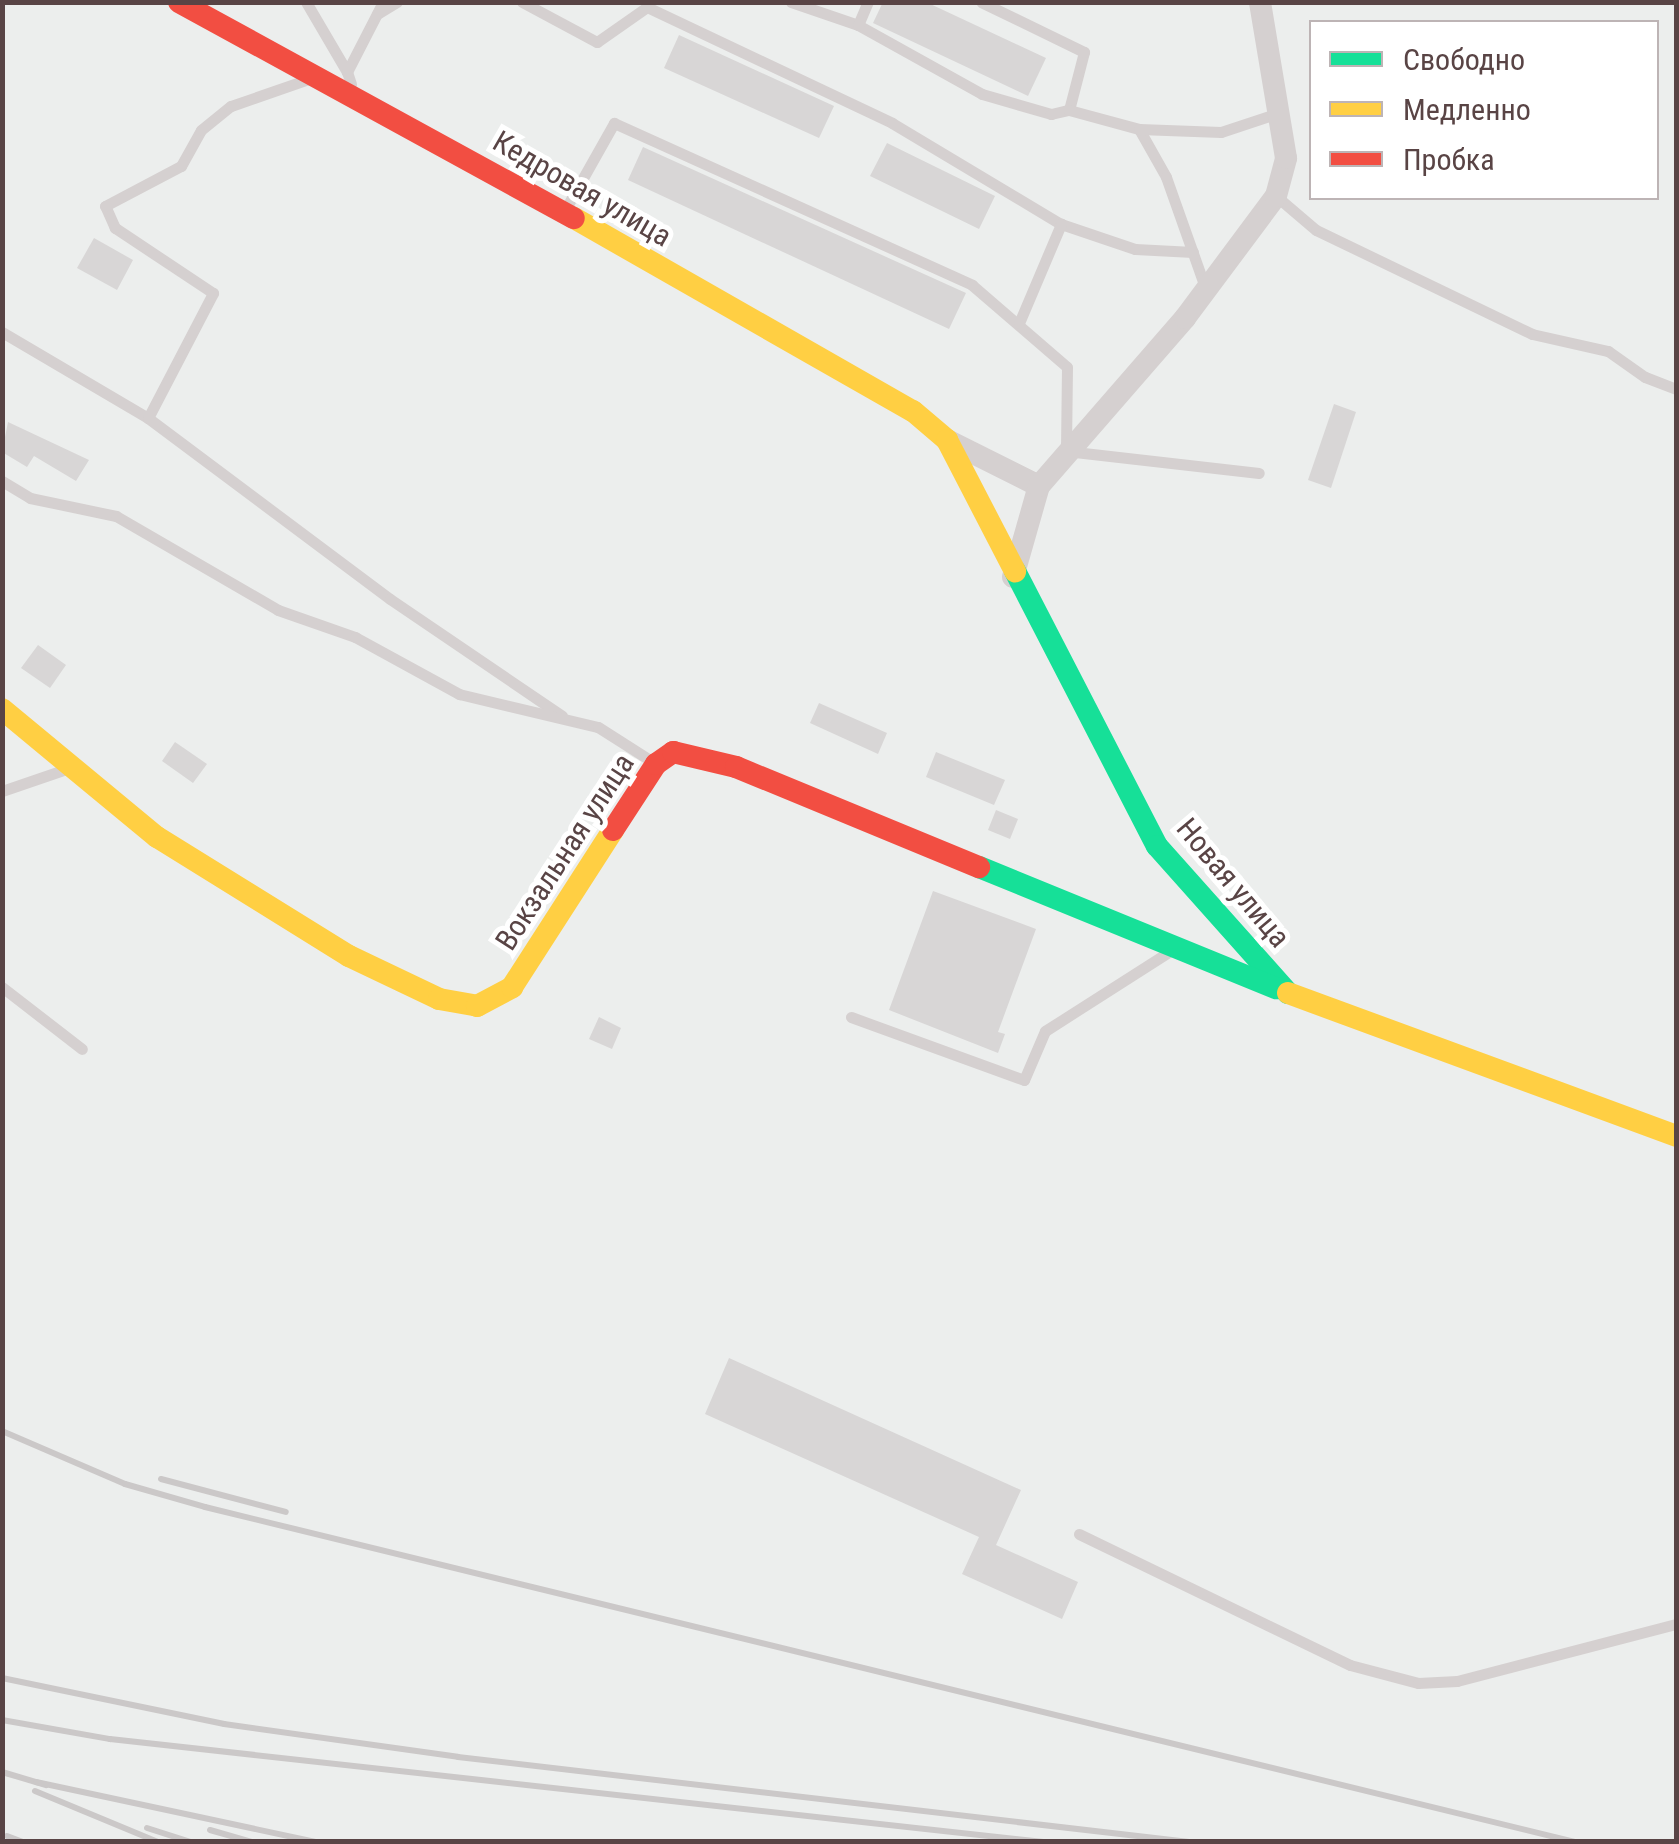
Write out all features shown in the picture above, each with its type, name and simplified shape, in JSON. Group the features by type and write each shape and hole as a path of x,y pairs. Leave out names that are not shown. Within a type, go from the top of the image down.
{"street":[{"name":"Кедровая улица","path":"178,2 321,74 351,82 563,214 913,411 947,440"},
{"path":"1014,577 1039,486 1206,290 1276,196 1286,158 1260,2"},
{"path":"947,440 1039,486"},
{"name":"Новая улица","path":"947,440 1014,577 1157,846 1289,994 1676,1136"},
{"name":"Вокзальная улица","path":"2,710 157,837 349,956 439,999 477,1006 512,988 656,764 673,752 736,767 1176,943 1289,994"}],"lane":[{"path":"306,2 351,82"},
{"path":"351,82 380,8 397,2"},
{"path":"522,2 597,42 647,7 892,123 1062,224 1135,248 1193,252"},
{"path":"791,2 858,25 982,94 1051,114 1069,110 1140,129 1221,132 1278,113"},
{"path":"858,25 868,2"},
{"path":"981,2 1084,52 1069,110"},
{"path":"148,418 213,293 115,228 105,206 180,166 201,130 231,106 321,74"},
{"path":"563,214 614,123 972,285 1066,368 1066,451 1260,473"},
{"path":"1140,129 1206,290"},
{"path":"1276,196 1316,230 1532,334 1608,351 1644,377 1676,389"},
{"path":"1018,323 1062,224"},
{"path":"2,332 148,418 390,599 570,721"},
{"path":"2,482 30,498 116,516 278,610 355,637 459,694 598,727 656,764"},
{"path":"2,792 72,766"},
{"path":"851,1017 1024,1080 1045,1030 1164,960 1176,943"},
{"path":"2,987 82,1049"},
{"path":"1079,1534 1350,1665 1418,1683 1457,1681 1676,1624"}],"building":[{"path":"883,2 926,2 1046,58 1028,96 873,23"},
{"path":"679,35 834,106 819,138 664,68"},
{"path":"887,143 995,196 979,229 870,176"},
{"path":"643,147 966,293 949,329 628,180"},
{"path":"94,238 133,260 117,290 77,268"},
{"path":"1334,404 1356,412 1331,488 1308,480"},
{"path":"8,422 89,460 76,481 34,456 27,467 2,452"},
{"path":"38,645 66,665 50,688 21,668"},
{"path":"819,703 887,733 878,754 810,723"},
{"path":"175,742 207,764 193,783 162,761"},
{"path":"936,752 1005,780 994,805 926,777"},
{"path":"996,810 1018,819 1010,839 988,830"},
{"path":"933,891 1036,929 998,1032 1005,1034 998,1053 889,1010"},
{"path":"599,1017 621,1028 612,1049 589,1039"},
{"path":"729,1358 1021,1490 996,1545 1078,1582 1062,1619 962,1574 979,1537 705,1414"}],"railway":[{"path":"2,1431 125,1484 205,1507 1575,1842"},
{"path":"161,1479 286,1512"},
{"path":"2,1678 224,1724 458,1757 1189,1842"},
{"path":"2,1720 110,1739 1043,1842"},
{"path":"2,1772 46,1785"},
{"path":"36,1782 317,1842"},
{"path":"35,1791 158,1842"},
{"path":"147,1828 191,1842"},
{"path":"210,1830 252,1842"},
{"path":"7,1836 23,1842"}],"traffic: fast":[{"path":"1015,571 1157,846 1288,993"},
{"path":"979,867 1276,988"}],"traffic: slow":[{"path":"574,218 913,411 947,440 1015,571"},
{"path":"2,709 157,837 349,956 439,999 477,1006 512,987 613,830"},
{"path":"1288,993 1676,1136"}],"traffic: jam":[{"path":"179,2 574,218"},
{"path":"613,830 656,764 673,752 736,767 979,867"}]}
